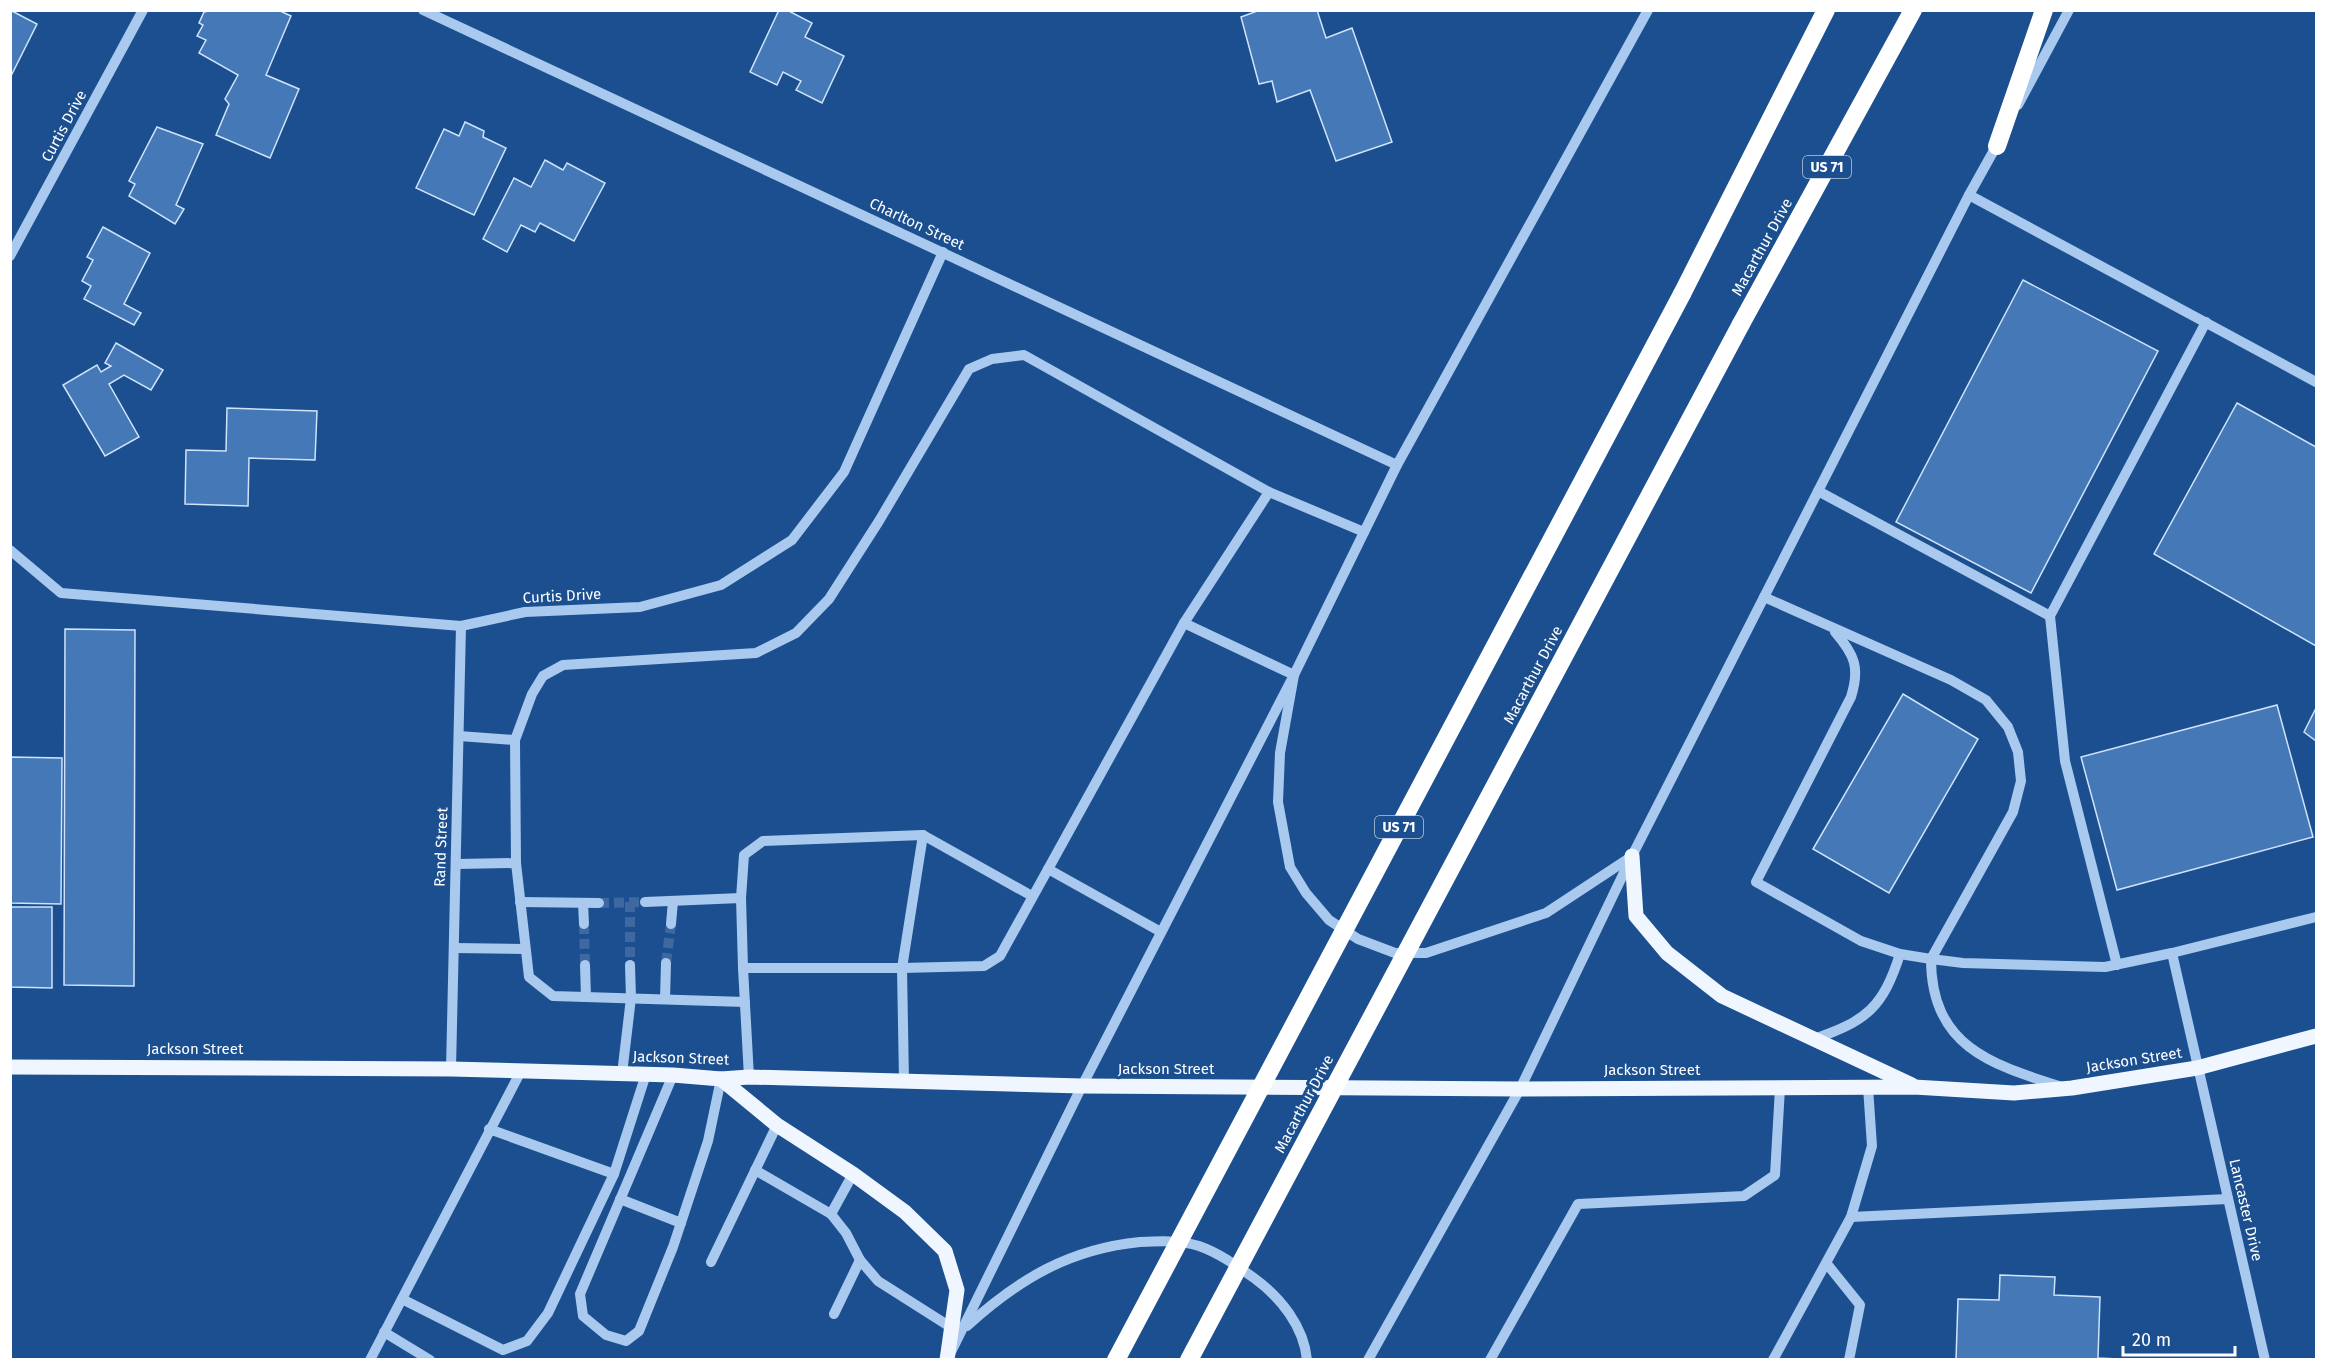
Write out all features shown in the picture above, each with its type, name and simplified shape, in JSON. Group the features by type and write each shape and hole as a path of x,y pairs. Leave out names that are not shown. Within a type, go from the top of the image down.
{"highway":[{"name":"US 71","path":"1116,1359 1682,294 1826,10"},
{"name":"Macarthur Drive","path":"1189,1359 1741,324 1913,10"},
{"path":"1997,146 2043,10"}],"main road":[{"path":"1632,856 1636,916 1667,953 1722,996 1914,1087"},
{"name":"Jackson Street","path":"10,1066 451,1069 646,1074 721,1079 749,1077 1082,1086 1520,1089 1914,1087 2014,1093 2065,1088 2197,1068 2316,1036"},
{"path":"721,1079 777,1125 854,1174 906,1212 945,1251 957,1290 958,1328 947,1359"}],"street":[{"name":"Curtis Drive","path":"10,256 143,10"},
{"name":"Charlton Street","path":"423,10 1397,465"},
{"path":"958,1328 1294,675 1397,465 1648,10"},
{"path":"1368,1359 1520,1089 1632,856 1969,195 2069,10"},
{"path":"1969,195 2316,382"},
{"name":"Curtis Drive","path":"10,550 61,592 461,626 525,612 640,607 721,585 792,540 844,472 943,252"},
{"path":"2117,964 2065,761 2050,616 2206,322"},
{"path":"745,1002 553,996 529,976 516,863 515,740 532,694 543,676 563,665 756,653 796,633 829,599 969,369 992,359 1024,355 1269,492 1364,532"},
{"path":"1818,491 2050,616"},
{"path":"743,968 984,966 1000,956 1184,623 1269,492"},
{"path":"1764,597 1833,630 1951,680 1986,700 2008,727 2018,752 2021,781 2013,812 1931,959 1931,980 1937,1005 1958,1038 1989,1060 2018,1073 2065,1088"},
{"path":"1184,623 1294,675"},
{"name":"Rand Street","path":"451,1069 461,626"},
{"path":"1833,630 1849,648 1855,665 1856,680 1851,697 1756,882 1861,941 1900,954 1963,963 2105,967 2172,953 2316,916"},
{"path":"1294,675 1280,753 1278,802 1290,867 1306,893 1329,920 1358,939 1395,953 1426,953 1546,913 1632,856"},
{"path":"459,736 515,740"},
{"path":"749,1077 741,898 744,855 763,840 922,835 1032,896"},
{"path":"904,1082 902,968 922,835"},
{"path":"456,864 516,863"},
{"path":"1048,869 1161,932"},
{"path":"645,902 741,898"},
{"path":"671,924 673,900"},
{"path":"520,902 599,903"},
{"path":"584,903 584,924"},
{"path":"454,948 525,949"},
{"name":"Lancaster Drive","path":"2172,953 2265,1359"},
{"path":"1814,1039 1853,1024 1869,1012 1882,997 1900,954"},
{"path":"665,999 666,963"},
{"path":"585,965 586,997"},
{"path":"622,1074 631,998 630,965"},
{"path":"370,1359 521,1071"},
{"path":"402,1299 503,1350 526,1341 548,1313 614,1174 646,1074"},
{"path":"673,1075 580,1294 583,1316 606,1335 626,1341 639,1331 681,1223 708,1141 721,1079"},
{"path":"1773,1359 1827,1264 1851,1216 1872,1146 1868,1087"},
{"path":"1490,1359 1578,1204 1744,1196 1775,1175 1779,1088"},
{"path":"711,1262 777,1125"},
{"path":"489,1129 614,1174"},
{"path":"754,1170 831,1214 846,1233 860,1260 878,1281 958,1328"},
{"path":"831,1214 854,1174"},
{"path":"620,1199 681,1223"},
{"path":"1851,1216 2228,1199"},
{"path":"958,1328 1000,1296 1030,1278 1081,1253 1126,1244 1167,1240 1199,1246 1220,1256 1267,1288 1292,1316 1307,1359"},
{"path":"834,1314 860,1260"},
{"path":"1827,1264 1860,1305 1849,1359"},
{"path":"384,1332 430,1359"}],"building":[{"path":"10,10 37,24 11,76 10,75"},
{"path":"278,10 291,16 266,75 299,89 270,158 216,135 229,104 225,99 238,75 199,53 206,40 197,36 203,25 199,23 204,12"},
{"path":"779,10 787,10 812,23 805,37 844,56 822,103 796,90 801,81 783,72 777,85 750,72"},
{"path":"1260,10 1317,10 1326,38 1352,28 1392,142 1336,161 1310,90 1277,102 1272,81 1259,84 1241,17"},
{"path":"465,122 484,131 483,137 506,148 474,215 416,188 444,129 459,136"},
{"path":"157,127 203,144 176,205 184,209 175,224 129,196 135,184 129,181"},
{"path":"545,160 563,170 567,163 605,183 574,241 540,223 535,232 521,225 507,252 483,239 514,178 531,187"},
{"path":"103,227 150,253 124,304 141,313 134,325 84,299 91,286 82,281 93,260 87,257"},
{"path":"2023,280 2158,351 2031,593 1896,522"},
{"path":"116,343 163,370 151,390 124,375 109,384 139,437 105,456 63,385 97,365 101,372 111,366 105,363"},
{"path":"2237,403 2316,447 2316,646 2154,554"},
{"path":"227,408 317,411 315,460 249,458 248,506 185,504 186,450 226,451"},
{"path":"65,629 135,630 134,986 64,985"},
{"path":"1903,694 1978,739 1889,893 1813,849"},
{"path":"2277,705 2313,837 2117,890 2081,757"},
{"path":"2316,708 2316,741 2304,732"},
{"path":"10,757 62,758 61,904 10,903"},
{"path":"10,907 52,907 52,988 10,987"},
{"path":"2000,1275 2055,1277 2054,1295 2100,1297 2098,1358 2137,1360 1956,1360 1958,1299 1999,1300"}],"tunnel":[{"path":"630,902 630,965"},
{"path":"599,903 645,902"},
{"path":"584,924 585,965"},
{"path":"666,963 671,924"}]}
